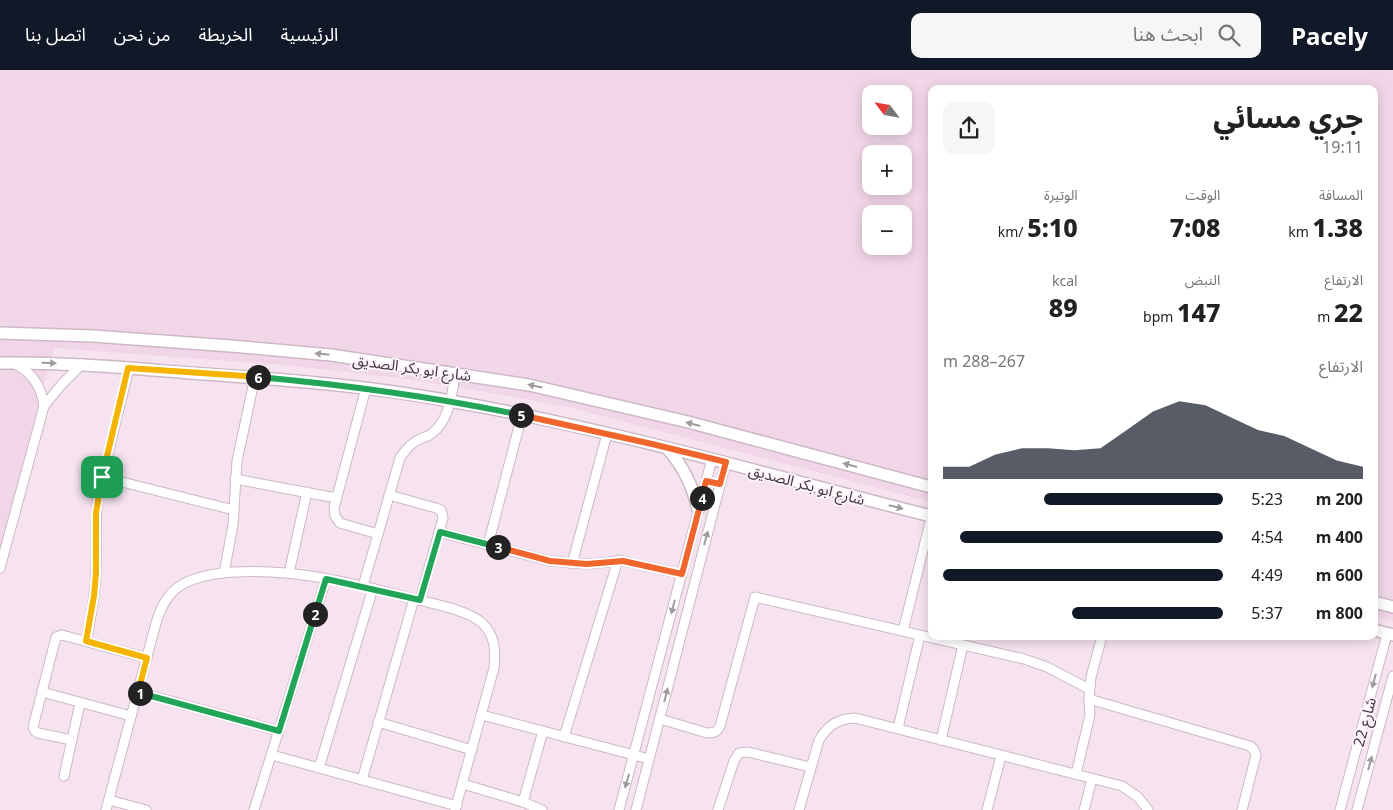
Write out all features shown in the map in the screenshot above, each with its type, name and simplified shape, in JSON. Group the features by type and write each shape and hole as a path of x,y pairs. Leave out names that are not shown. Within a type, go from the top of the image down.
{"main road":[{"name":"شارع ابو بكر الصديق","path":"0,333 65,334 331,355 529,385 601,401 928,486"},
{"name":"شارع ابو بكر الصديق","path":"0,362 82,364 255,376 366,388 450,400 726,462 928,516"},
{"path":"667,448 685,470 691,483 698,510"},
{"path":"1378,603 1393,607"}],"street":[{"path":"14,362 32,375 38,384 44,406"},
{"path":"0,568 44,406 82,364"},
{"path":"86,641 96,573 96,513 102,477 128,368"},
{"path":"320,768 368,587 378,534 400,458 407,447 430,435 440,426 447,414 456,373"},
{"path":"224,573 234,510 235,479 240,445 255,376"},
{"path":"366,388 334,508 335,516 340,523 378,534"},
{"path":"488,545 522,415"},
{"path":"572,564 607,434"},
{"path":"619,810 712,459"},
{"path":"636,810 726,462"},
{"path":"102,477 234,510"},
{"path":"235,479 336,498"},
{"path":"706,481 720,484"},
{"path":"289,573 307,492"},
{"path":"362,780 378,722 443,518 441,510 389,495"},
{"path":"903,631 928,529"},
{"path":"440,532 550,561 587,564 618,560 682,574"},
{"path":"564,737 618,560"},
{"path":"106,810 160,610 174,590 194,579 224,573 254,571 289,573 326,579 368,587 472,616 488,629 493,639 496,653 494,668 456,808 272,755"},
{"path":"254,810 326,579"},
{"path":"660,719 707,733 717,731 720,726 755,597 928,637"},
{"path":"72,740 34,731 33,727 56,637 62,634 147,658"},
{"name":"شارع 22","path":"1340,810 1390,634"},
{"path":"898,728 920,635"},
{"path":"942,640 1024,659 1047,667 1089,689"},
{"path":"1076,774 1090,715 1089,689 1101,640"},
{"path":"941,740 963,645"},
{"name":"شارع 22","path":"1357,810 1393,676"},
{"path":"42,692 132,716"},
{"path":"138,692 279,731"},
{"path":"1089,699 1250,746 1256,755 1242,810"},
{"path":"64,776 80,703"},
{"path":"482,715 650,759"},
{"path":"799,810 810,767 819,740 825,730 834,723 844,719 855,718 1122,786 1138,797 1148,810"},
{"path":"378,722 472,750"},
{"path":"523,802 543,731"},
{"path":"718,810 734,761 739,753 748,752 810,767"},
{"path":"987,810 1001,756"},
{"path":"1084,810 1092,778"},
{"path":"463,784 523,802 542,810"},
{"path":"109,800 146,810"}],"shaded area":[{"path":"0,70 1393,70 1393,621 1378,617 1378,85 928,85 928,501 568,407 408,379 283,365 54,348 0,549"}],"route":[{"path":"128,368 329,383 450,400 726,462 720,484 706,481 682,574 618,560 587,564 550,561 440,532 420,600 326,579 279,731 138,692 147,658 86,641 94,596 96,513 102,477 128,368"}]}
